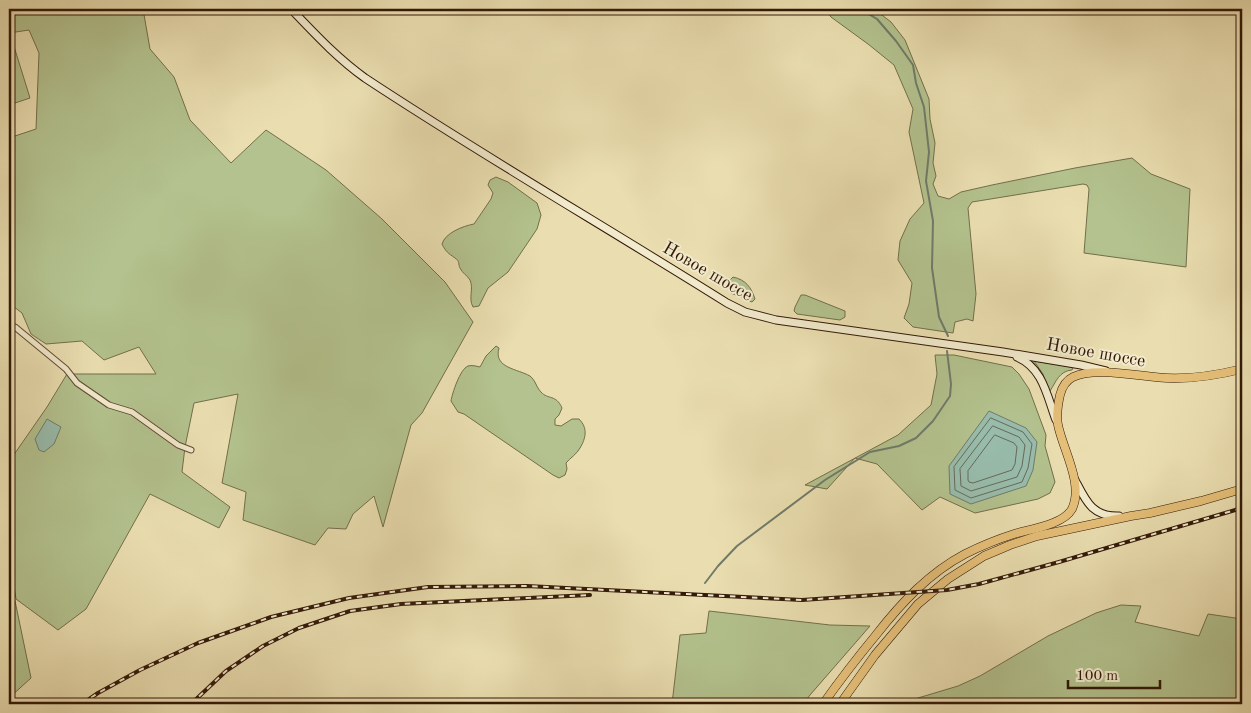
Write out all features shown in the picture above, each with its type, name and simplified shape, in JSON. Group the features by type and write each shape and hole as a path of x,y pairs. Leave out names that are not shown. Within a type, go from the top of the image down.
{"main road":[{"name":"Новое шоссе","path":"291,9 337,56 373,83 578,212 727,303 745,312 776,320 1003,352 1116,373 1190,378 1211,376 1242,369"},
{"path":"823,704 848,668 889,618 911,594 936,573 964,555 994,541 1052,523 1067,515 1072,509 1076,497 1074,480 1058,424 1043,382 1039,375 1024,360 1003,352"},
{"path":"1058,424 1061,391 1065,384 1072,378 1082,374 1116,373"},
{"path":"1074,480 1085,499 1097,512 1104,515 1131,516"},
{"path":"840,704 875,655 918,604 948,579 984,556 1010,545 1058,531 1150,513 1242,489"}],"street":[{"path":"9,327 15,327 66,369 77,382 109,405 132,412 178,445 191,450"}],"green space":[{"path":"9,9 143,9 150,49 174,77 190,120 231,163 266,130 326,170 382,219 445,282 473,322 422,413 411,425 383,527 374,496 353,514 346,529 328,528 315,545 243,520 246,492 222,483 238,394 194,403 185,447 182,472 230,507 219,528 150,494 86,609 58,630 16,599 9,553 9,480 13,456 67,374 156,374 139,347 104,360 82,341 46,344 31,334 22,313 9,303 9,138 36,129 39,53 29,30 9,33"},
{"path":"825,9 874,9 891,22 905,40 929,99 930,119 935,143 933,163 936,176 933,184 938,196 949,199 961,192 992,185 1132,158 1151,174 1190,189 1186,267 1084,253 1089,189 1087,185 1083,184 972,202 968,208 976,294 973,321 967,319 955,322 953,333 913,327 904,318 909,304 912,283 898,260 900,241 910,219 924,203 909,132 913,109 894,65 831,17"},
{"path":"12,40 30,98 9,105 9,41"},
{"path":"496,177 508,182 537,203 541,215 537,229 508,272 488,288 479,306 473,307 470,280 461,270 458,260 447,252 442,244 451,233 474,224 491,199 493,193 488,185 490,180"},
{"path":"733,277 745,282 750,288 755,299 752,302 731,293 728,288 729,281"},
{"path":"801,295 845,311 845,317 840,320 797,314 794,311"},
{"path":"496,346 499,348 498,355 503,364 530,376 541,392 555,399 560,404 562,408 555,419 555,425 561,426 572,419 579,419 582,422 585,429 584,441 579,450 566,463 565,475 559,478 553,475 464,414 458,412 451,401 457,382 465,368 468,366 480,367 486,356"},
{"path":"935,355 954,355 1012,367 1019,374 1029,389 1046,435 1045,446 1055,482 1050,493 1038,499 975,513 940,497 922,510 877,464 855,458 898,435 931,405 937,374"},
{"path":"1034,361 1073,368 1061,375 1050,391 1043,374"},
{"path":"855,458 827,489 805,485"},
{"path":"9,572 31,678 9,698"},
{"path":"1121,605 1141,606 1135,622 1199,636 1208,614 1242,619 1242,704 903,704 958,686 980,676 1048,636 1096,613"},
{"path":"709,611 830,625 870,626 803,704 672,704 680,635 706,633"}],"water":[{"path":"989,411 1026,428 1037,442 1033,470 1026,486 971,504 950,494 949,466"},
{"path":"47,419 61,427 54,444 44,452 39,450 35,439"}],"waterway":[{"path":"860,9 877,19 913,65 916,83 924,107 929,152 926,181 933,221 932,268 939,317 948,336"},
{"path":"705,583 737,546 825,480 870,452 899,446 916,438 933,421 950,396 951,384 947,351"}],"railway":[{"path":"82,704 140,670 198,643 271,617 349,598 428,587 527,586 802,600 947,590 979,584 1059,562 1242,508"},
{"path":"191,704 226,671 263,646 299,628 350,611 401,604 590,595"}]}
